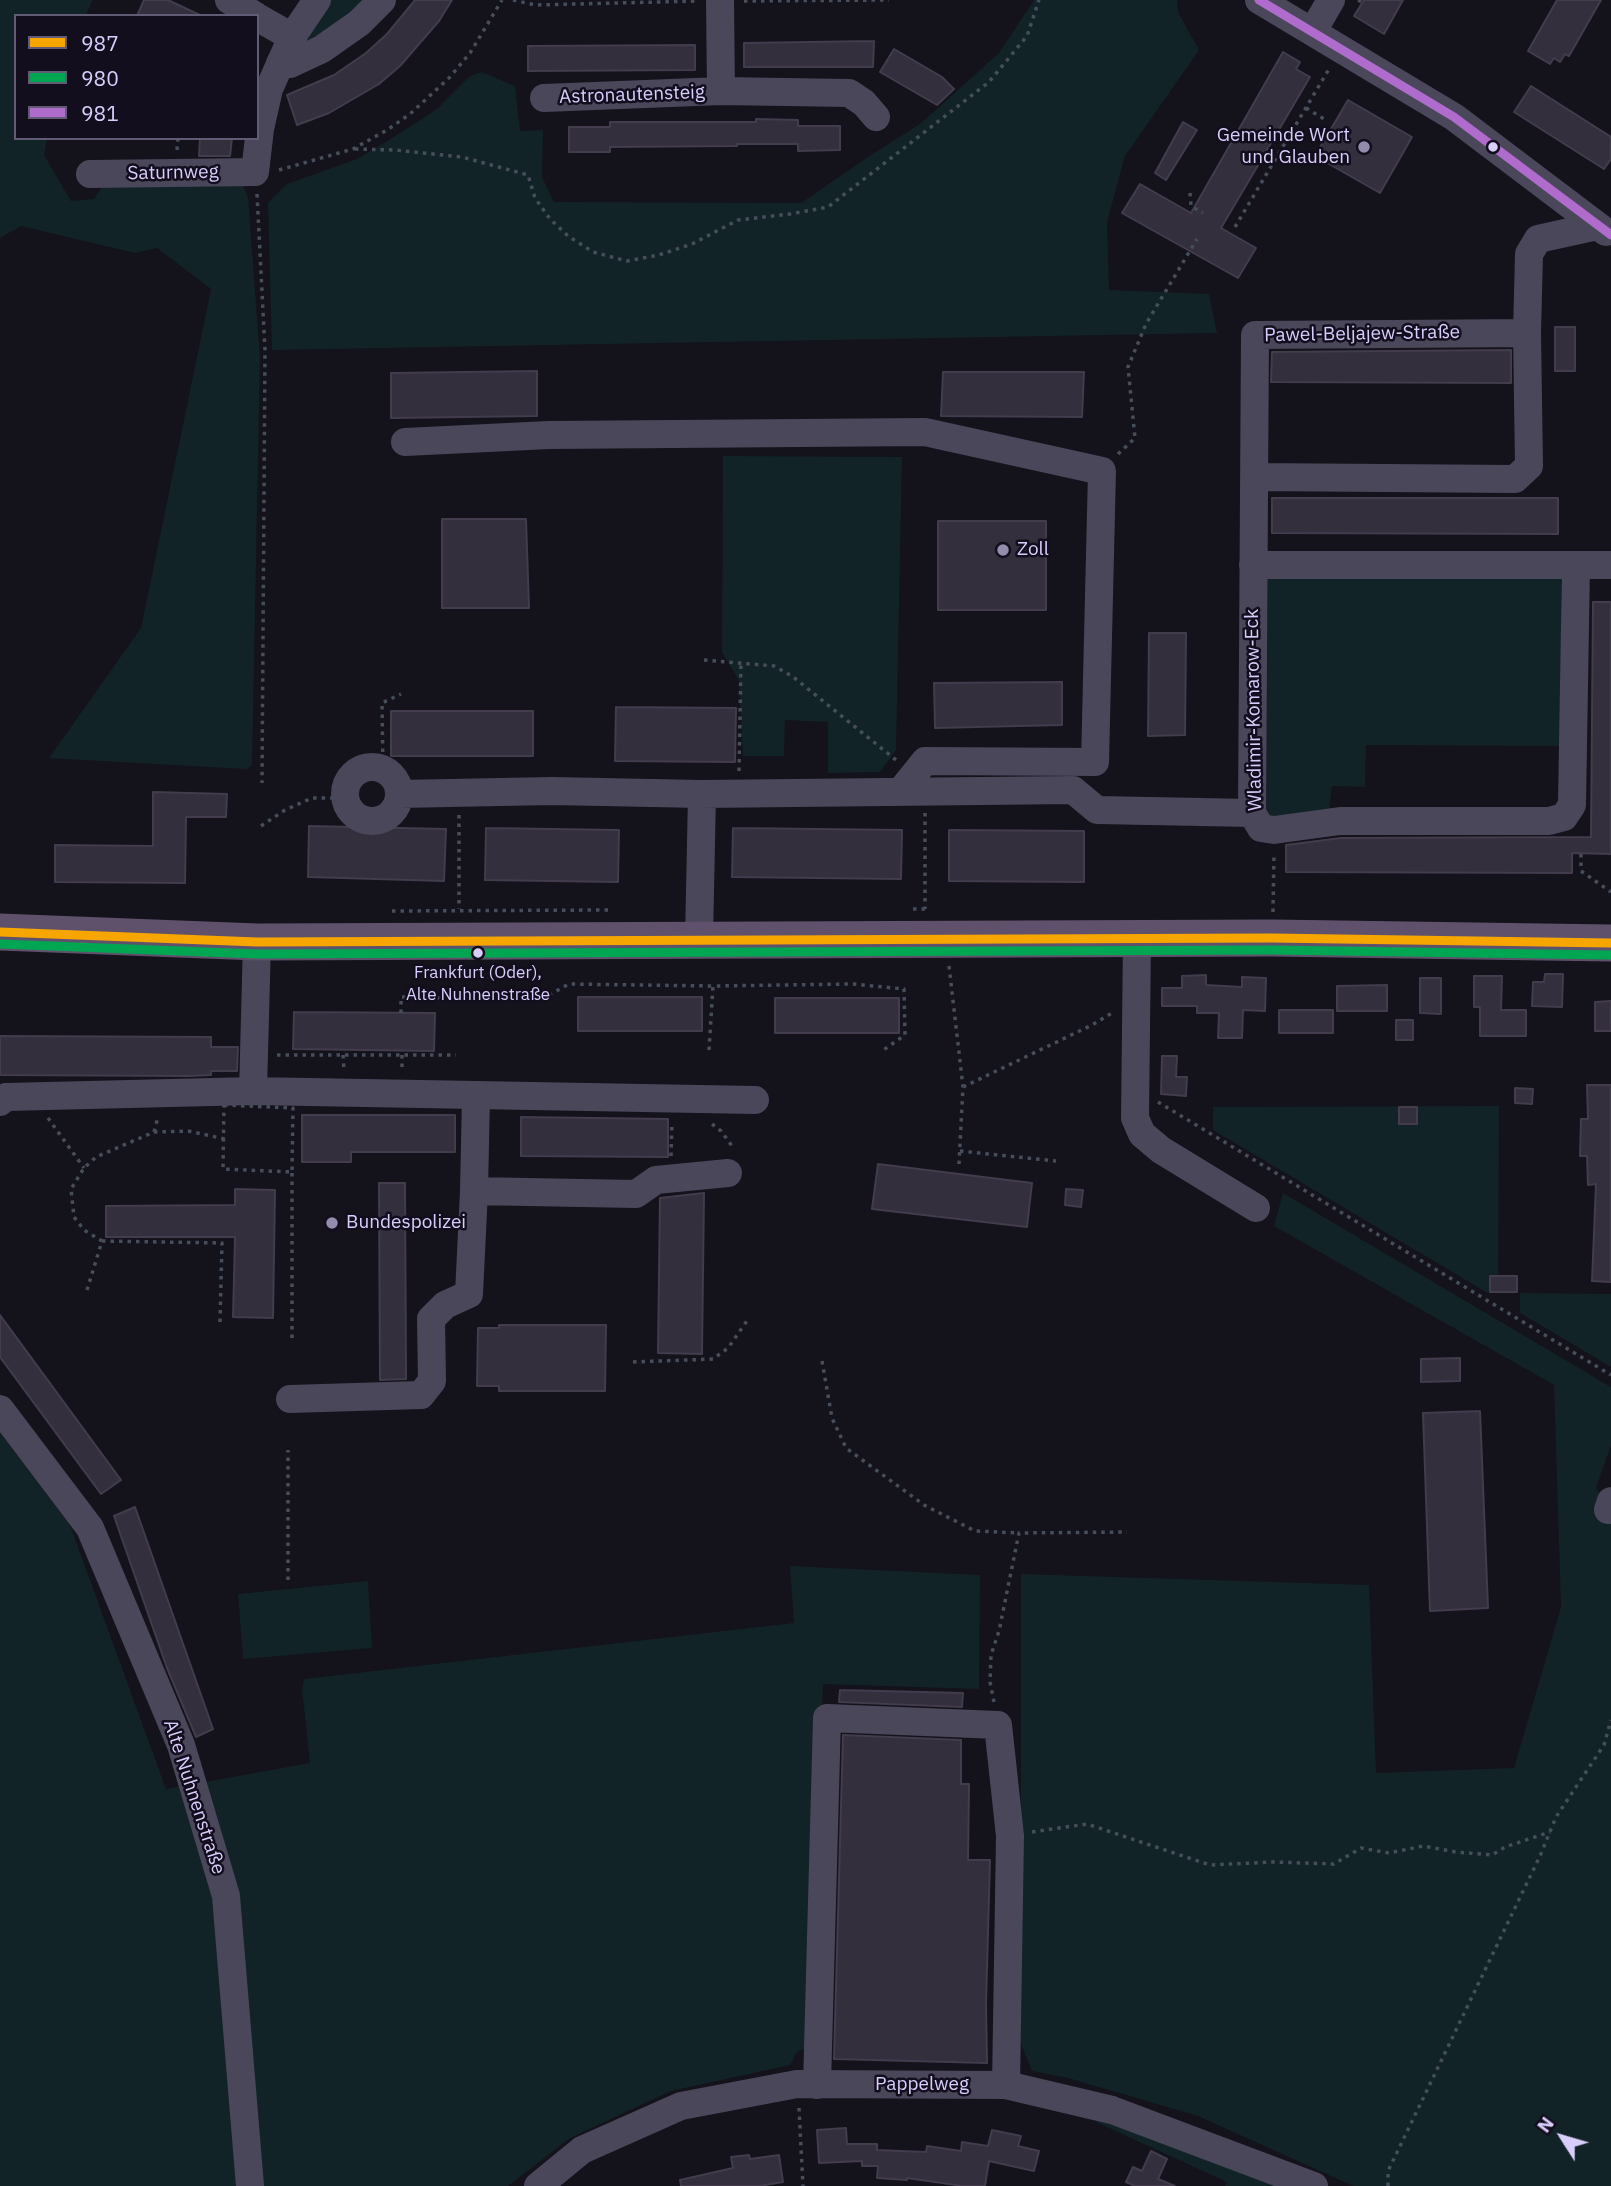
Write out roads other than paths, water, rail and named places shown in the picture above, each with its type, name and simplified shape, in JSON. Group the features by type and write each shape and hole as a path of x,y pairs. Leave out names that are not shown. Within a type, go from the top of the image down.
{"main road":[{"path":"0,932 257,942 1272,938 1611,943"}],"street":[{"path":"229,0 253,14"},
{"path":"317,0 292,37 280,63 290,64 321,49 359,23 382,0"},
{"name":"Astronautensteig","path":"720,0 721,91"},
{"path":"1259,0 1454,117 1604,230"},
{"path":"1313,32 1331,0"},
{"path":"259,18 292,37"},
{"name":"Saturnweg","path":"90,174 255,172 264,110 280,63"},
{"name":"Astronautensteig","path":"544,98 721,91 849,93 864,103 876,117"},
{"path":"1254,477 1515,479 1529,466 1529,254 1538,239 1604,230"},
{"name":"Pawel-Beljajew-Straße","path":"1253,565 1255,335 1527,332"},
{"path":"405,442 549,435 925,432 1102,471 1095,762 925,761 907,783"},
{"path":"1253,565 1611,565"},
{"name":"Wladimir-Komarow-Eck","path":"1253,565 1263,822 1549,821 1564,817 1572,805 1576,566"},
{"path":"375,767 383,769 395,779 399,794 394,810 387,816 370,821 354,814 346,799 348,782 359,771 375,767"},
{"path":"399,794 552,791 739,794 907,783 1073,790 1097,810 1263,822"},
{"path":"699,940 702,794"},
{"path":"1137,939 1135,1118 1142,1133 1161,1150 1256,1208"},
{"path":"253,1091 257,942"},
{"path":"0,1102 6,1097 253,1091 755,1100"},
{"path":"290,1399 421,1395 432,1381 431,1319 445,1305 468,1294 476,1096"},
{"path":"474,1191 636,1194 656,1180 728,1173"},
{"name":"Alte Nuhnenstraße","path":"0,1409 90,1528 181,1745 226,1896 250,2186"},
{"path":"807,2084 827,1718 998,1725 1010,1836 1006,2085"},
{"name":"Pappelweg","path":"538,2186 582,2150 681,2106 807,2084 1006,2085 1112,2110 1314,2186"}],"place":[{"name":"Gemeinde Wort und Glauben","path":"1364,147"},
{"name":"Zoll","path":"1003,550"},
{"name":"Frankfurt (Oder), Alte Nuhnenstraße","path":"478,953"},
{"name":"Bundespolizei","path":"332,1223"}]}
